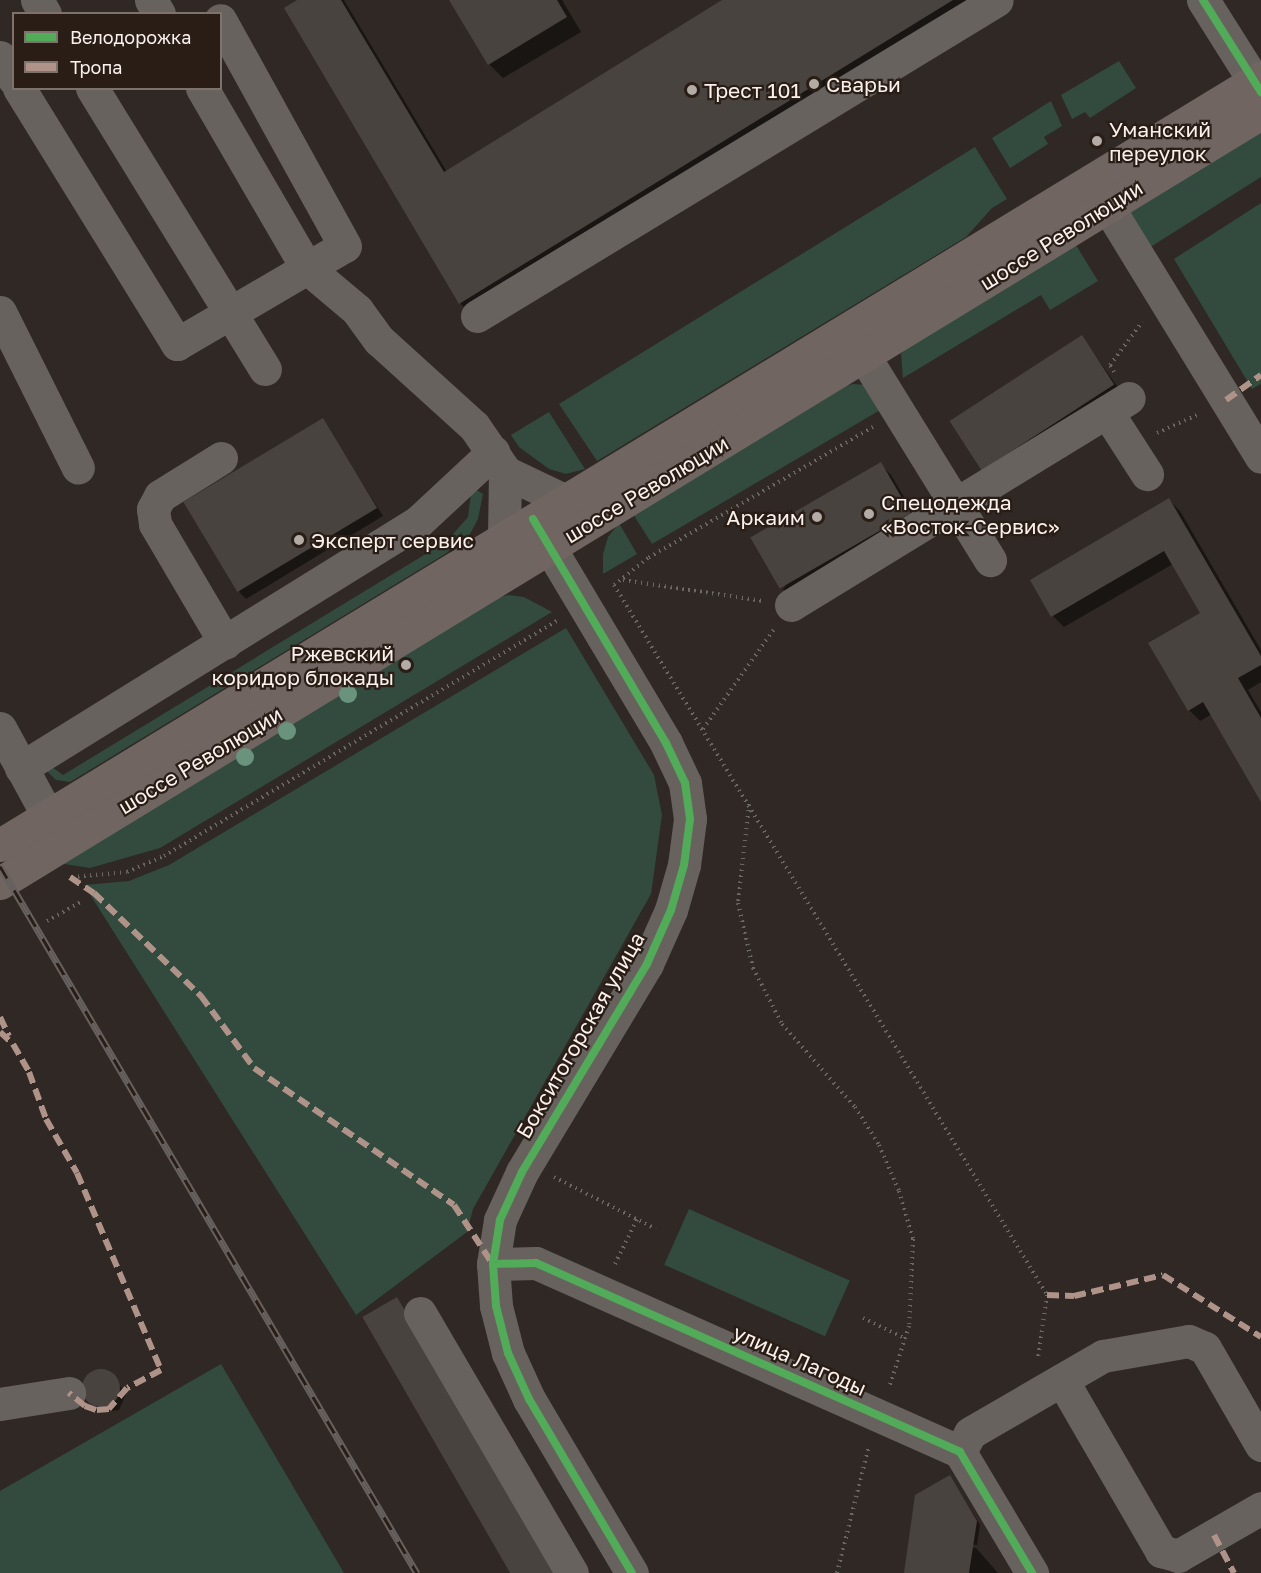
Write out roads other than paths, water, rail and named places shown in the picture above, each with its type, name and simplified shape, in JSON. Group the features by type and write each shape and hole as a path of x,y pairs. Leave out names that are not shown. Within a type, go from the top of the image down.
{"main road":[{"name":"шоссе Революции","path":"0,883 1108,207 1259,91"},
{"name":"шоссе Революции","path":"0,845 564,500 1259,91"}],"street":[{"path":"477,316 997,0"},
{"path":"1203,0 1259,91"},
{"path":"20,90 177,344 233,314 306,267 345,246 222,24"},
{"path":"0,57 12,76"},
{"path":"93,90 266,369"},
{"path":"203,90 306,267 357,310 380,340 474,426 500,462 564,500"},
{"path":"1108,207 1261,457"},
{"path":"0,312 78,468"},
{"path":"864,356 990,560"},
{"path":"791,605 1118,405 1129,446 1147,474"},
{"path":"221,458 160,496 153,509 155,524 225,644"},
{"path":"500,462 504,536"},
{"path":"21,768 225,644 418,522 500,462"},
{"name":"Бокситогорская улица","path":"533,519 666,743 685,783 690,819 684,865 671,910 646,964 522,1172 500,1220 493,1264 496,1306 508,1353 529,1399 632,1573"},
{"path":"0,728 48,816"},
{"name":"улица Лагоды","path":"493,1264 536,1263 960,1452"},
{"path":"420,1313 572,1573"},
{"path":"1032,1573 960,1452 970,1433 1102,1356 1189,1341 1205,1348 1261,1445"},
{"path":"1062,1380 1161,1551 1178,1556 1261,1508"},
{"path":"0,1404 69,1393"}],"railway":[{"path":"0,866 417,1573"}],"place":[{"name":"Сварьи","path":"814,84"},
{"name":"Трест 101","path":"692,90"},
{"name":"Уманский переулок","path":"1097,141"},
{"name":"Спецодежда «Восток-Сервис»","path":"869,514"},
{"name":"Аркаим","path":"817,517"},
{"name":"Эксперт сервис","path":"299,540"},
{"name":"Ржевский коридор блокады","path":"406,665"}]}
